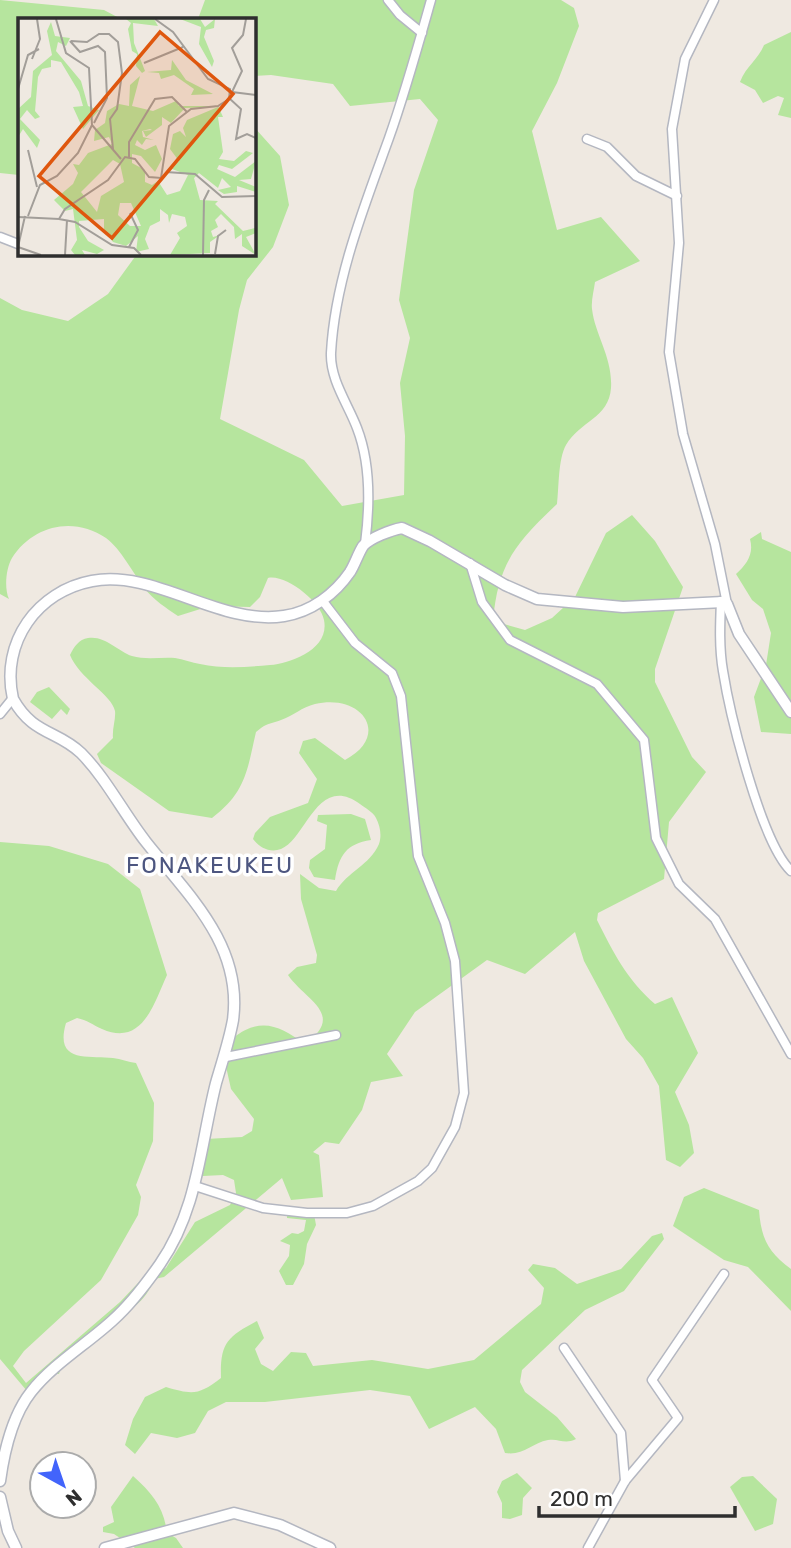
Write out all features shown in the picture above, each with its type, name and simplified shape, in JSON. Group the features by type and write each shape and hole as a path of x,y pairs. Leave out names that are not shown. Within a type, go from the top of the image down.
{"street":[{"path":"388,0 422,33"},
{"path":"0,1481 6,1450 25,1401 40,1382 136,1297 176,1237 195,1186 233,1020 233,993 228,957 218,937 83,756 34,726 13,698 3,667 6,644 13,628 48,599 75,584 108,578 126,580 200,603 271,617 296,614 322,600 348,575 365,544 368,479 358,428 331,363 333,337 341,287 360,218 431,0"},
{"path":"714,0 686,54 677,96 672,137 678,257 669,362 682,435 715,544 724,603 723,672 767,835 777,856 791,871"},
{"path":"587,139 607,147 636,176 677,196"},
{"path":"0,237 18,244"},
{"path":"365,544 402,528 521,593 570,604 623,607 724,603"},
{"path":"470,563 482,602 510,640 597,684 644,740 656,838 679,884 715,919 791,1054"},
{"path":"195,1186 263,1208 307,1213 347,1213 373,1206 404,1190 432,1168 455,1126 463,1101 455,961 445,923 418,856 401,696 392,673 355,643 322,600"},
{"path":"724,603 739,634 791,712"},
{"path":"0,714 13,698"},
{"path":"226,1057 336,1035"},
{"path":"588,1548 625,1481 678,1418 653,1380 724,1274"},
{"path":"564,1348 621,1433 625,1481"},
{"path":"0,1497 16,1548"},
{"path":"105,1548 234,1513 279,1525 330,1548"}],"green space":[{"path":"0,0 104,10 119,18 18,18 18,175 0,173"},
{"path":"205,0 561,0 574,8 579,26 557,83 532,131 557,230 601,217 640,261 595,282 592,309 611,377 609,398 600,413 566,445 560,466 557,504 530,531 512,555 499,584 493,621 525,630 552,618 575,597 606,533 632,515 655,541 683,587 655,669 655,682 692,757 706,772 669,822 664,879 598,913 597,920 622,965 645,995 655,1004 672,997 698,1053 675,1092 689,1125 694,1153 680,1167 666,1160 659,1086 643,1058 626,1039 584,961 575,932 525,974 487,960 415,1012 387,1054 403,1076 371,1082 362,1110 339,1144 325,1142 313,1152 319,1155 323,1197 291,1200 282,1178 164,1277 154,1279 135,1306 79,1343 59,1374 44,1372 27,1391 0,1359 0,842 49,846 108,864 140,889 167,975 152,1009 137,1027 128,1032 116,1033 77,1018 66,1023 65,1045 76,1055 136,1063 154,1103 153,1141 136,1185 141,1197 138,1215 101,1280 24,1351 13,1366 26,1383 120,1302 138,1283 166,1268 195,1222 230,1205 236,1193 234,1180 223,1175 203,1176 194,1168 206,1139 242,1137 252,1131 254,1119 231,1089 225,1062 233,1038 243,1031 261,1025 279,1028 305,1044 317,1033 322,1024 319,1008 288,975 297,967 316,963 317,955 301,899 300,874 319,888 336,891 370,858 379,844 380,837 379,824 371,812 345,797 333,797 323,802 290,843 281,849 266,849 253,839 270,817 308,803 317,779 299,753 303,741 315,738 345,760 359,750 366,740 368,729 365,719 358,711 346,705 332,702 310,705 256,732 247,769 238,790 212,818 169,811 101,763 97,754 113,738 115,711 108,699 74,663 70,655 79,642 85,639 100,639 137,657 175,658 217,667 279,664 307,653 321,639 324,630 324,620 317,605 293,585 284,580 268,578 260,597 250,607 210,606 178,616 149,593 122,555 106,538 94,531 68,526 43,531 21,547 8,567 6,584 9,599 0,594 0,298 22,310 68,321 108,294 136,256 256,256 256,129 280,156 289,205 273,247 247,280 239,310 220,419 304,460 342,506 404,495 405,436 400,383 410,338 399,300 414,190 438,120 420,99 350,106 333,84 271,75 256,76 256,18 198,18"},
{"path":"791,32 791,118 778,115 784,98 778,96 763,103 755,90 740,82 764,45"},
{"path":"761,532 762,539 791,552 791,734 761,732 754,697 766,665 771,633 763,609 752,600 736,574 749,558 750,539"},
{"path":"49,687 70,709 67,715 61,709 52,719 30,702 37,692"},
{"path":"351,814 365,819 371,840 355,844 345,852 335,880 314,877 309,868 310,860 325,849 327,825 317,821 318,815"},
{"path":"704,1188 759,1210 767,1244 791,1269 791,1311 748,1267 724,1260 673,1226 684,1197"},
{"path":"306,1208 313,1209 316,1225 307,1244 304,1264 293,1285 286,1285 279,1271 289,1256 290,1245 280,1241 292,1233 304,1231 306,1220 287,1218 287,1214"},
{"path":"662,1233 664,1239 624,1291 585,1310 522,1370 520,1382 525,1392 557,1417 576,1439 572,1441 548,1440 517,1453 505,1453 496,1429 475,1407 429,1429 410,1396 370,1390 265,1402 226,1402 208,1411 195,1433 177,1438 151,1433 135,1454 125,1445 133,1419 145,1397 166,1387 195,1392 213,1384 221,1378 222,1357 227,1342 257,1321 264,1338 255,1349 261,1364 273,1371 291,1352 306,1353 313,1366 372,1360 428,1369 474,1360 541,1304 544,1288 528,1270 533,1264 555,1268 577,1284 621,1269 652,1236"},
{"path":"517,1473 532,1488 523,1498 522,1515 510,1519 502,1518 502,1503 497,1492 502,1481"},
{"path":"133,1476 156,1501 167,1533 176,1538 183,1548 135,1548 114,1534 103,1532 103,1527 114,1522 111,1507"},
{"path":"753,1476 777,1499 773,1524 755,1531 730,1487 742,1477"}],"district":[{"name":"FONAKEUKEU","path":"210,865"}]}
